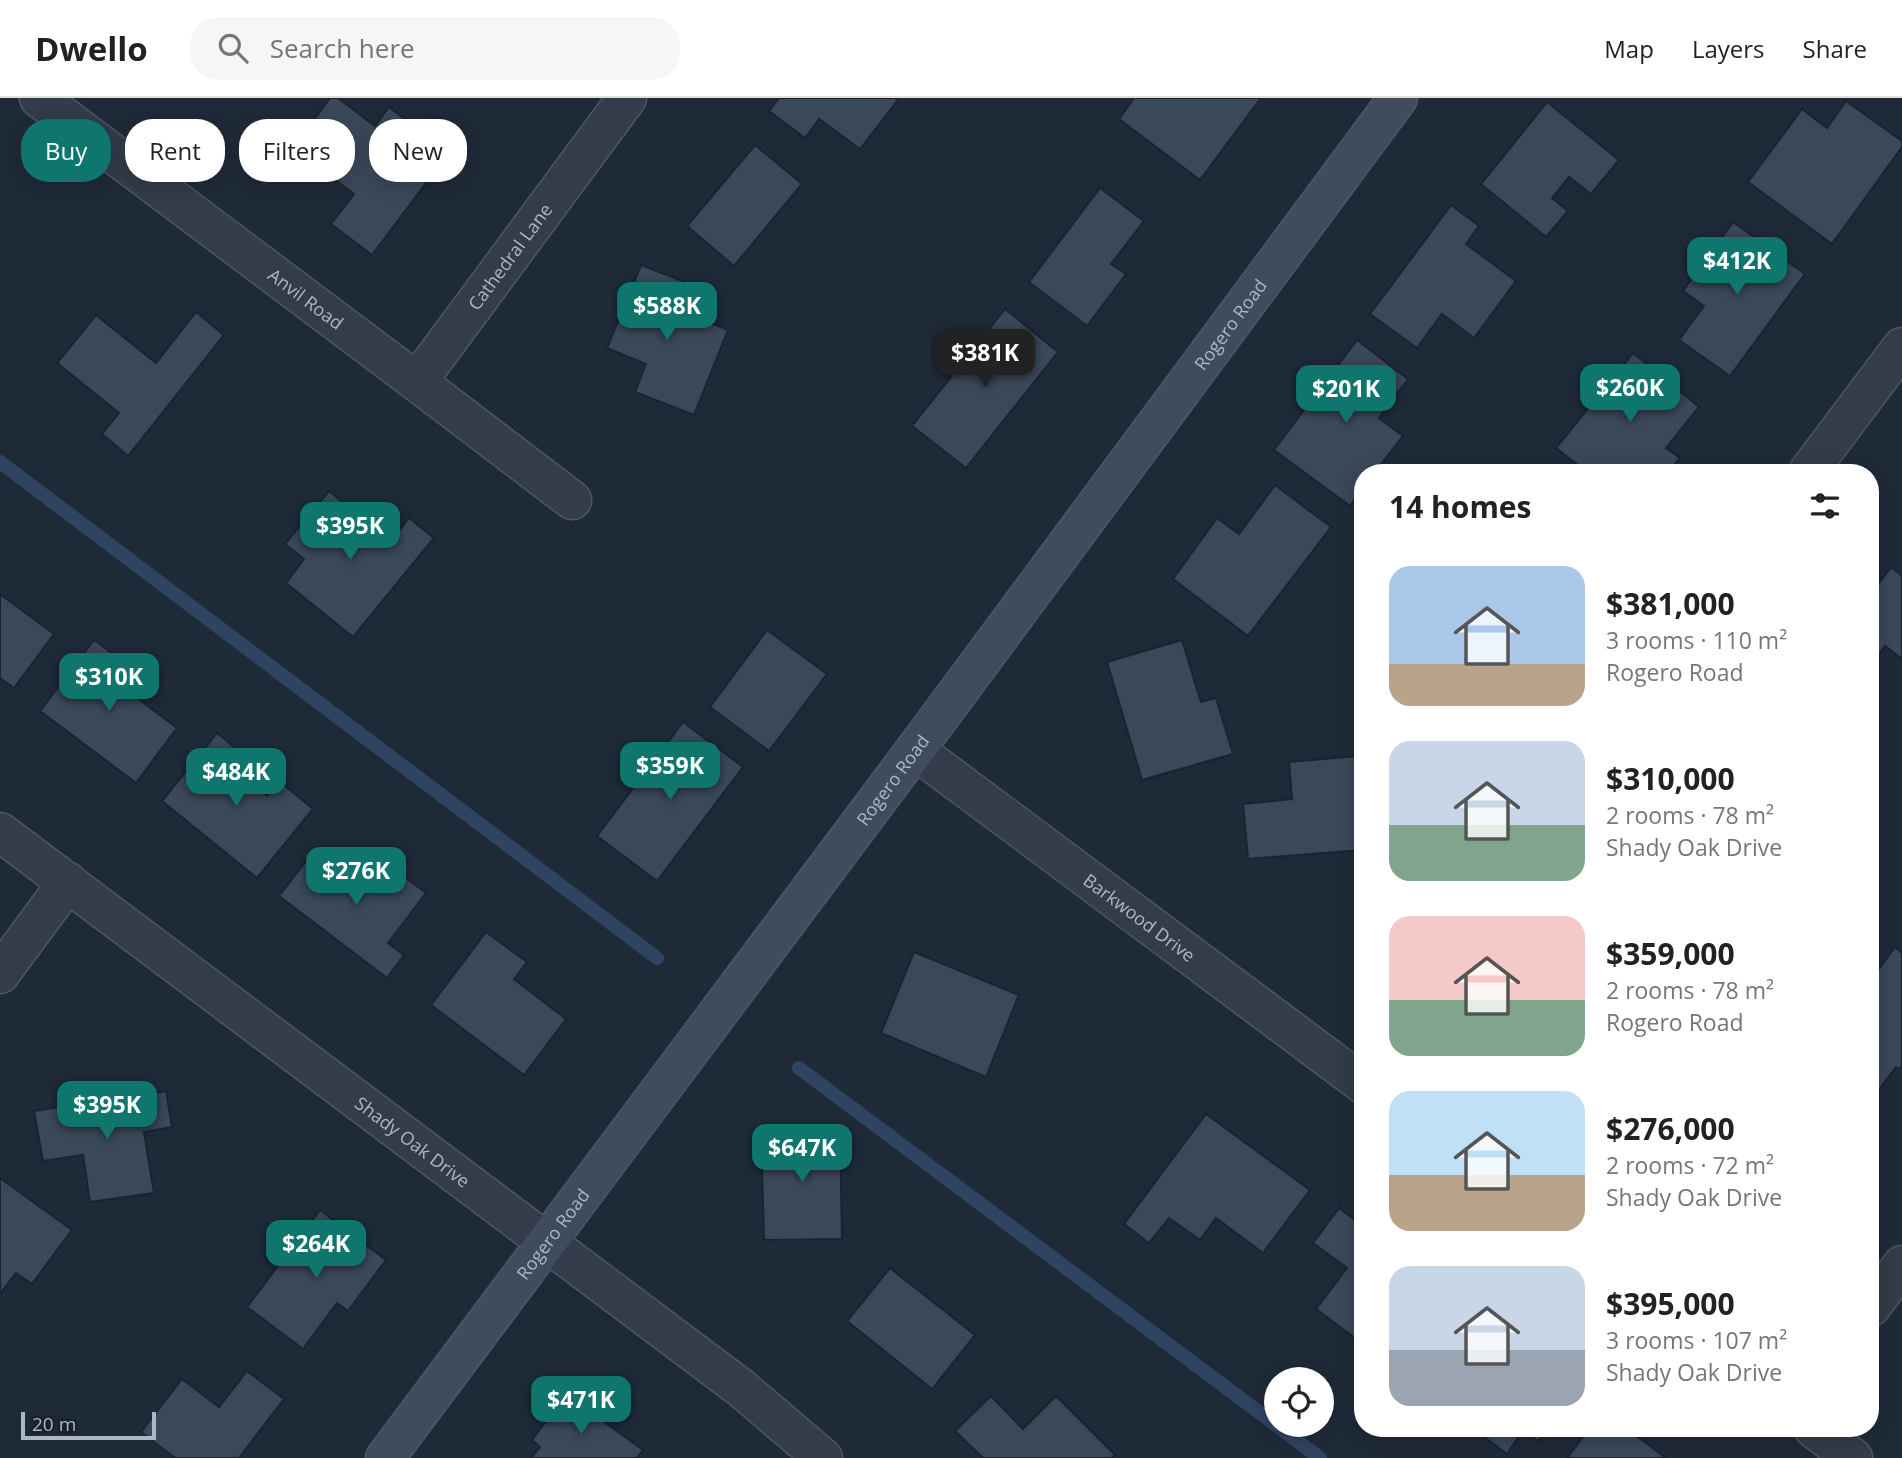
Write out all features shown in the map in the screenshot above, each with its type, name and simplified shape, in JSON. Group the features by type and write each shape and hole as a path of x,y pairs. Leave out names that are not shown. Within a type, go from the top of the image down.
{"street":[{"name":"Anvil Road","path":"39,98 572,500"},
{"name":"Cathedral Lane","path":"417,382 627,98"},
{"name":"Rogero Road","path":"385,1458 915,750 1398,98"},
{"path":"1814,464 1902,347"},
{"name":"Barkwood Drive","path":"915,750 1354,1071"},
{"name":"Shady Oak Drive","path":"0,832 741,1388 823,1458"},
{"path":"0,974 68,883"},
{"path":"1879,1296 1902,1265"},
{"path":"1825,1437 1853,1458"}],"building":[{"path":"330,98 338,98 369,121 369,182 427,182 372,255 331,224 354,194 338,182 355,182 355,119 314,119"},
{"path":"779,98 898,100 860,149 819,119 805,138 769,111"},
{"path":"1134,98 1261,98 1200,180 1119,119"},
{"path":"1846,101 1902,141 1902,147 1832,244 1748,182 1802,109 1827,128"},
{"path":"1547,102 1619,160 1591,194 1569,177 1552,198 1568,211 1546,237 1481,184"},
{"path":"389,107 405,119 380,119"},
{"path":"755,145 802,184 734,266 687,226"},
{"path":"1100,188 1144,221 1111,264 1126,274 1087,326 1029,282"},
{"path":"1451,205 1479,226 1466,244 1516,281 1474,338 1442,314 1417,348 1370,314"},
{"path":"1733,222 1805,274 1730,376 1679,340 1704,306 1683,291"},
{"path":"641,265 685,282 674,308 728,330 694,415 635,392 646,364 607,348"},
{"path":"1005,309 1058,352 966,468 912,426"},
{"path":"196,312 224,335 128,456 102,434 119,413 57,363 96,315 156,363"},
{"path":"1357,340 1408,379 1379,418 1403,436 1381,464 1354,464 1354,500 1350,506 1274,450"},
{"path":"1633,353 1699,407 1666,448 1680,458 1675,464 1577,464 1556,448"},
{"path":"1275,485 1331,527 1248,636 1173,579 1217,518 1239,534"},
{"path":"329,491 391,541 409,518 434,538 353,637 286,583 304,559 285,544"},
{"path":"1891,567 1902,576 1902,659 1885,646 1879,654 1879,583"},
{"path":"0,594 54,634 14,688 0,678"},
{"path":"767,630 827,674 769,751 710,707"},
{"path":"94,640 136,671 124,688 177,728 136,783 40,711"},
{"path":"1182,640 1201,702 1216,698 1233,754 1142,780 1107,662"},
{"path":"683,722 743,767 657,881 597,836"},
{"path":"217,733 244,755 233,768 267,795 278,780 313,809 257,878 162,801"},
{"path":"1354,756 1354,851 1248,859 1243,804 1292,799 1289,762"},
{"path":"313,852 354,883 376,855 426,893 388,943 404,955 387,978 279,896"},
{"path":"486,932 527,962 514,979 566,1019 524,1075 431,1005"},
{"path":"1895,947 1902,953 1902,1066 1899,1069 1896,1067 1879,1089 1879,969"},
{"path":"914,952 1019,995 986,1077 881,1033"},
{"path":"166,1091 172,1127 144,1132 154,1193 90,1202 83,1155 43,1161 34,1111"},
{"path":"1206,1114 1310,1190 1263,1253 1216,1218 1200,1240 1169,1218 1149,1243 1124,1224"},
{"path":"840,1129 842,1239 764,1240 761,1130"},
{"path":"0,1178 72,1230 32,1284 16,1273 0,1294"},
{"path":"1339,1208 1354,1219 1354,1337 1316,1309 1347,1268 1313,1243"},
{"path":"320,1210 386,1260 348,1311 337,1303 303,1349 247,1307"},
{"path":"890,1268 975,1335 932,1389 847,1321"},
{"path":"247,1371 284,1399 239,1458 175,1458 141,1432 182,1379 219,1407"},
{"path":"566,1394 643,1450 637,1458 531,1458 540,1447 532,1440"},
{"path":"991,1396 1023,1429 1056,1396 1115,1455 1112,1458 983,1458 955,1431"},
{"path":"1484,1437 1518,1437 1507,1454"},
{"path":"1583,1437 1638,1437 1666,1458 1567,1458"}],"waterway":[{"path":"0,462 657,958"},
{"path":"799,1068 1320,1458"}]}
